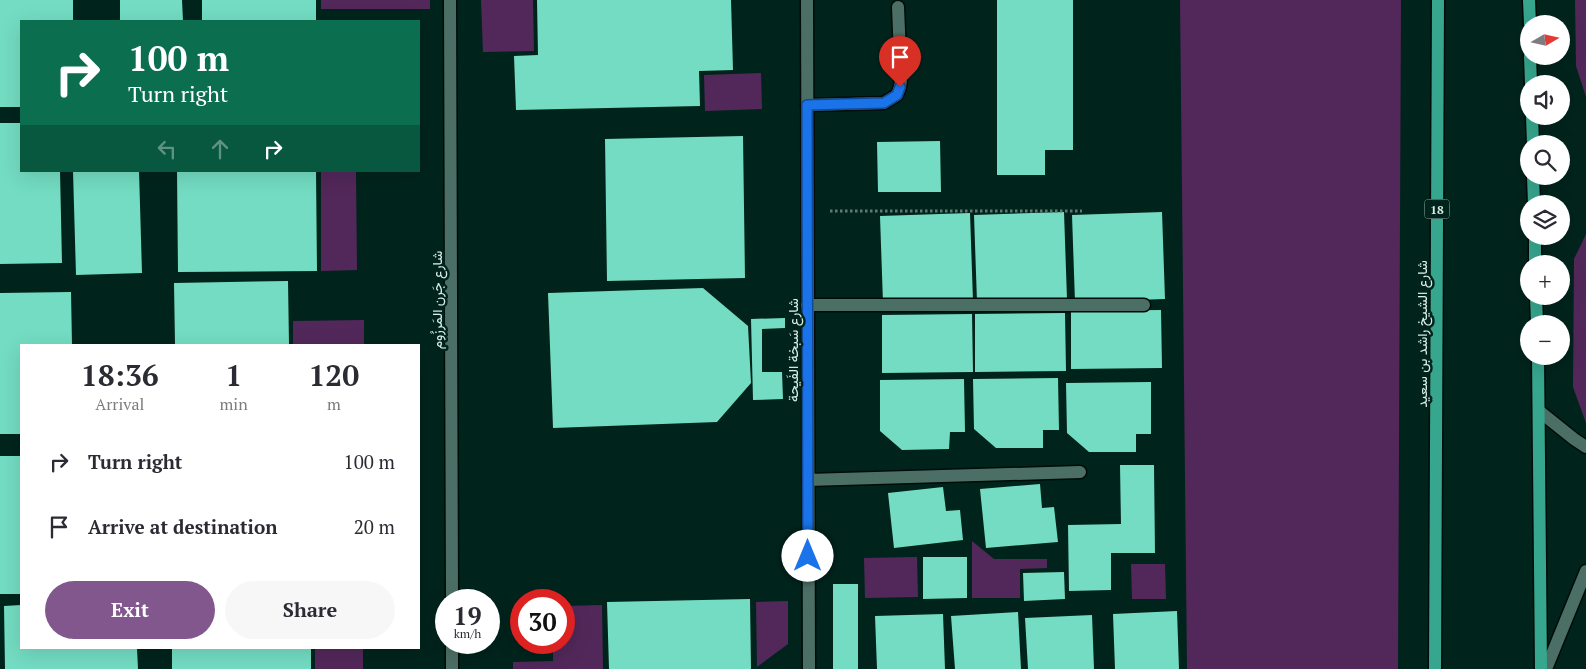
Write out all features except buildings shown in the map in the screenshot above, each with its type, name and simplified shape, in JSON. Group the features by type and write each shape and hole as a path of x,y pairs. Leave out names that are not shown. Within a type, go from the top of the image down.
{"main road":[{"name":"شارع الشيخ راشد بن سعيد","path":"1435,669 1438,0"},
{"path":"1529,0 1530,15"},
{"path":"1538,365 1541,669"}],"street":[{"name":"شارع جَرن المَرزُوم","path":"450,0 452,589"},
{"name":"شارع سَبخة الفَيحة","path":"806,0 809,669"},
{"path":"807,105 884,103 897,95 901,80 898,7"},
{"path":"807,305 1144,305"},
{"path":"1539,411 1586,447"},
{"path":"808,480 1080,472"},
{"path":"1546,669 1586,571"},
{"path":"452,654 452,669"}],"path":[{"path":"807,210 1082,211"}],"shaded area":[{"path":"321,0 430,0 430,9 321,9"},
{"path":"481,0 533,0 534,51 483,52"},
{"path":"1180,0 1401,0 1398,669 1187,669"},
{"path":"1575,0 1586,0 1586,97 1576,66"},
{"path":"761,73 762,109 705,111 704,75"},
{"path":"321,172 356,172 357,270 321,271"},
{"path":"1586,234 1586,423 1573,387 1574,259"},
{"path":"364,320 364,344 293,344 293,321"},
{"path":"972,541 994,559 1047,559 1047,568 1020,569 1020,598 972,598"},
{"path":"917,557 918,597 865,598 864,558"},
{"path":"1131,564 1165,564 1166,599 1132,599"},
{"path":"788,601 788,644 757,667 756,602"},
{"path":"602,605 603,669 513,669 513,662 553,661 553,654 575,654 575,606"},
{"path":"315,649 363,649 363,669 315,669"}],"route":[{"path":"808,556 807,105 884,103 897,95 900,87"}]}
